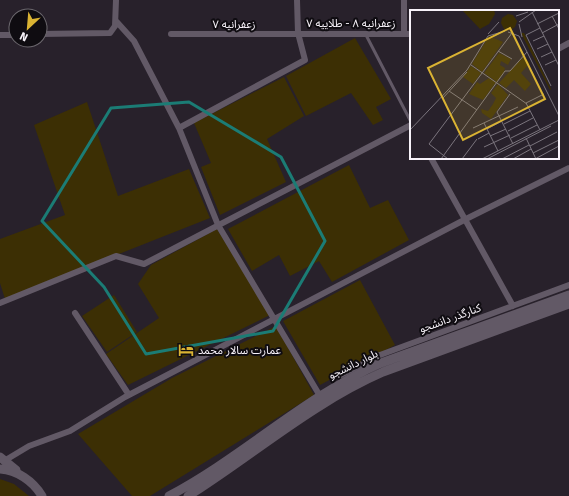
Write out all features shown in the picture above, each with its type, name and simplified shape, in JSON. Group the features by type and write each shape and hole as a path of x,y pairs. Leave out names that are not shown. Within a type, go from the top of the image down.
{"main road":[{"name":"بلوار دانشجو","path":"168,496 192,483 320,396 355,375 381,363 569,295"},
{"name":"بلوار دانشجو","path":"188,496 359,382 382,372 569,304"},
{"path":"1,462 23,476 39,492 50,496"}],"street":[{"path":"48,34 110,33 114,29 116,22 116,0"},
{"path":"178,128 305,60 298,33 297,0"},
{"path":"404,0 408,34"},
{"path":"116,22 134,41 178,128 218,225 320,396"},
{"name":"زعفرانیه ۸ - طلاییه ۷","path":"298,33 408,34"},
{"name":"زعفرانیه ۷","path":"171,34 298,33"},
{"path":"559,48 569,43"},
{"path":"0,303 116,256 144,264 410,125"},
{"path":"432,159 513,306"},
{"path":"1,462 29,446 70,431 129,395 466,219 569,168"},
{"name":"کنارگذر دانشجو","path":"341,375 380,355 569,285"},
{"path":"75,313 129,395"}],"lane":[{"path":"366,34 410,122"}],"highlighted area":[{"path":"189,102 281,157 325,241 273,331 146,354 104,287 42,221 111,108"}],"shaded area":[{"path":"355,38 391,99 376,107 383,120 373,125 351,93 306,116 286,76"},
{"path":"284,77 304,116 267,139 286,182 220,215 201,167 211,163 194,123"},
{"path":"87,102 118,196 189,169 210,218 5,299 0,283 0,239 65,215 34,125"},
{"path":"349,165 370,208 388,200 409,240 332,282 319,261 290,276 279,255 252,271 228,229"},
{"path":"217,229 270,315 128,385 106,354 159,318 138,284 151,265"},
{"path":"360,280 395,345 320,385 283,321"},
{"path":"114,295 137,332 107,352 82,316"},
{"path":"276,326 314,395 150,496 132,496 78,434 172,378"},
{"path":"0,479 14,484 29,496 0,496"}],"place":[{"name":"عمارت سالار محمد","path":"186,350"}]}
